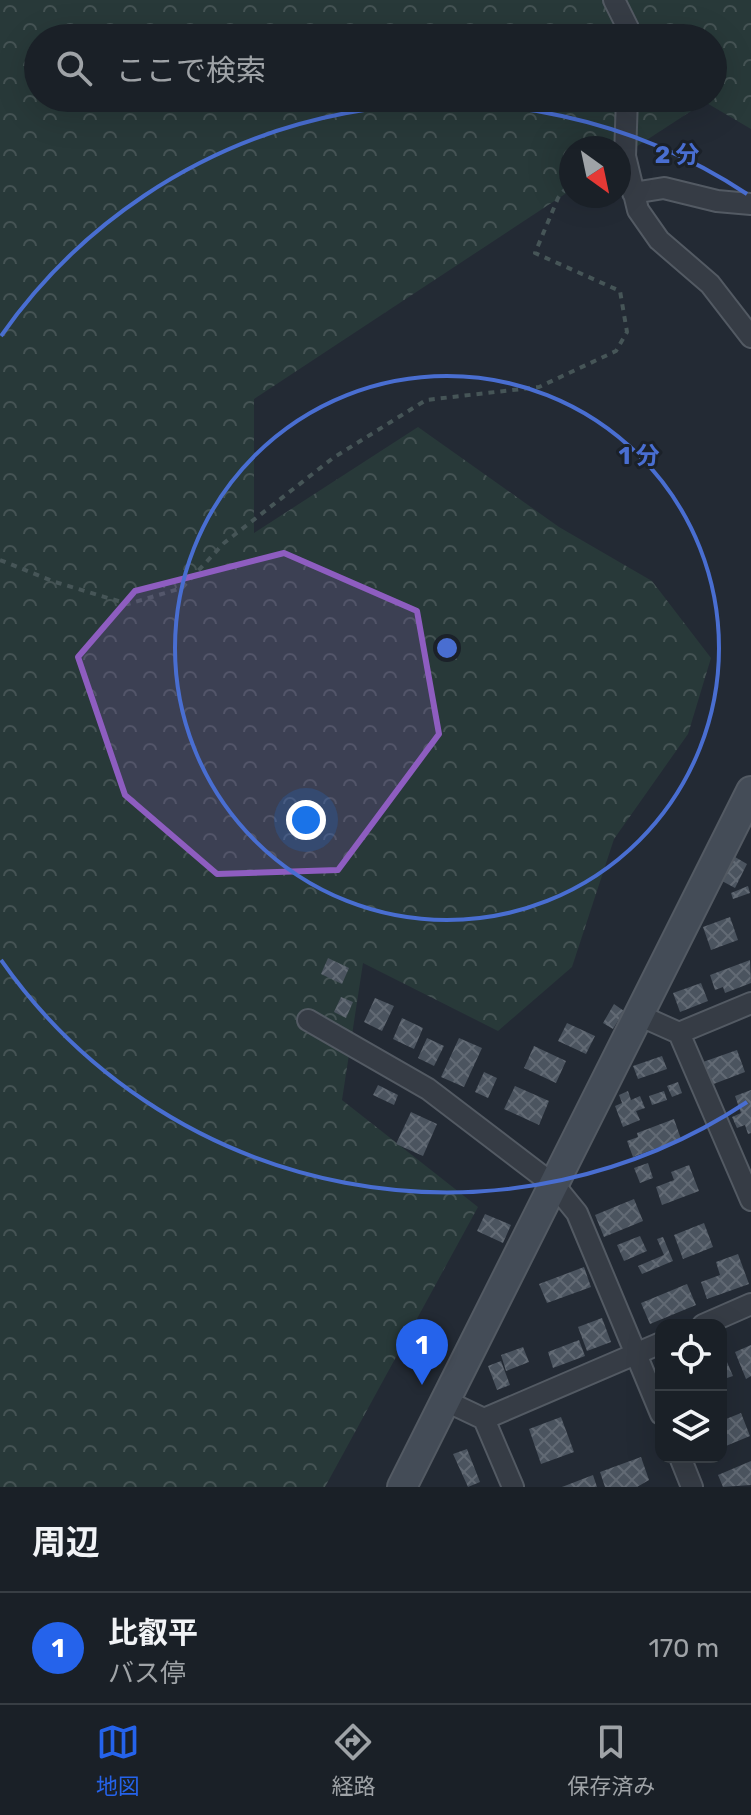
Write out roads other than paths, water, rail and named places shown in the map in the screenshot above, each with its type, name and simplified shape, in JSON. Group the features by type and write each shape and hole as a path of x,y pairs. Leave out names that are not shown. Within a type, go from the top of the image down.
{"street":[{"path":"614,0 626,24"},
{"path":"627,112 625,156 633,193 649,229 710,284 751,337"},
{"path":"633,193 664,188 717,201 751,204"},
{"path":"402,1487 641,1016 751,791"},
{"path":"679,1033 751,1003"},
{"path":"641,1016 679,1033 743,1159 751,1200"},
{"path":"308,1020 428,1089 555,1186 577,1213 655,1400"},
{"path":"717,1319 751,1304"},
{"path":"484,1419 655,1346"},
{"path":"446,1401 484,1419 513,1487"},
{"path":"682,1463 692,1487"}],"place":[{"name":"比叡平","path":"422,1385"}]}
